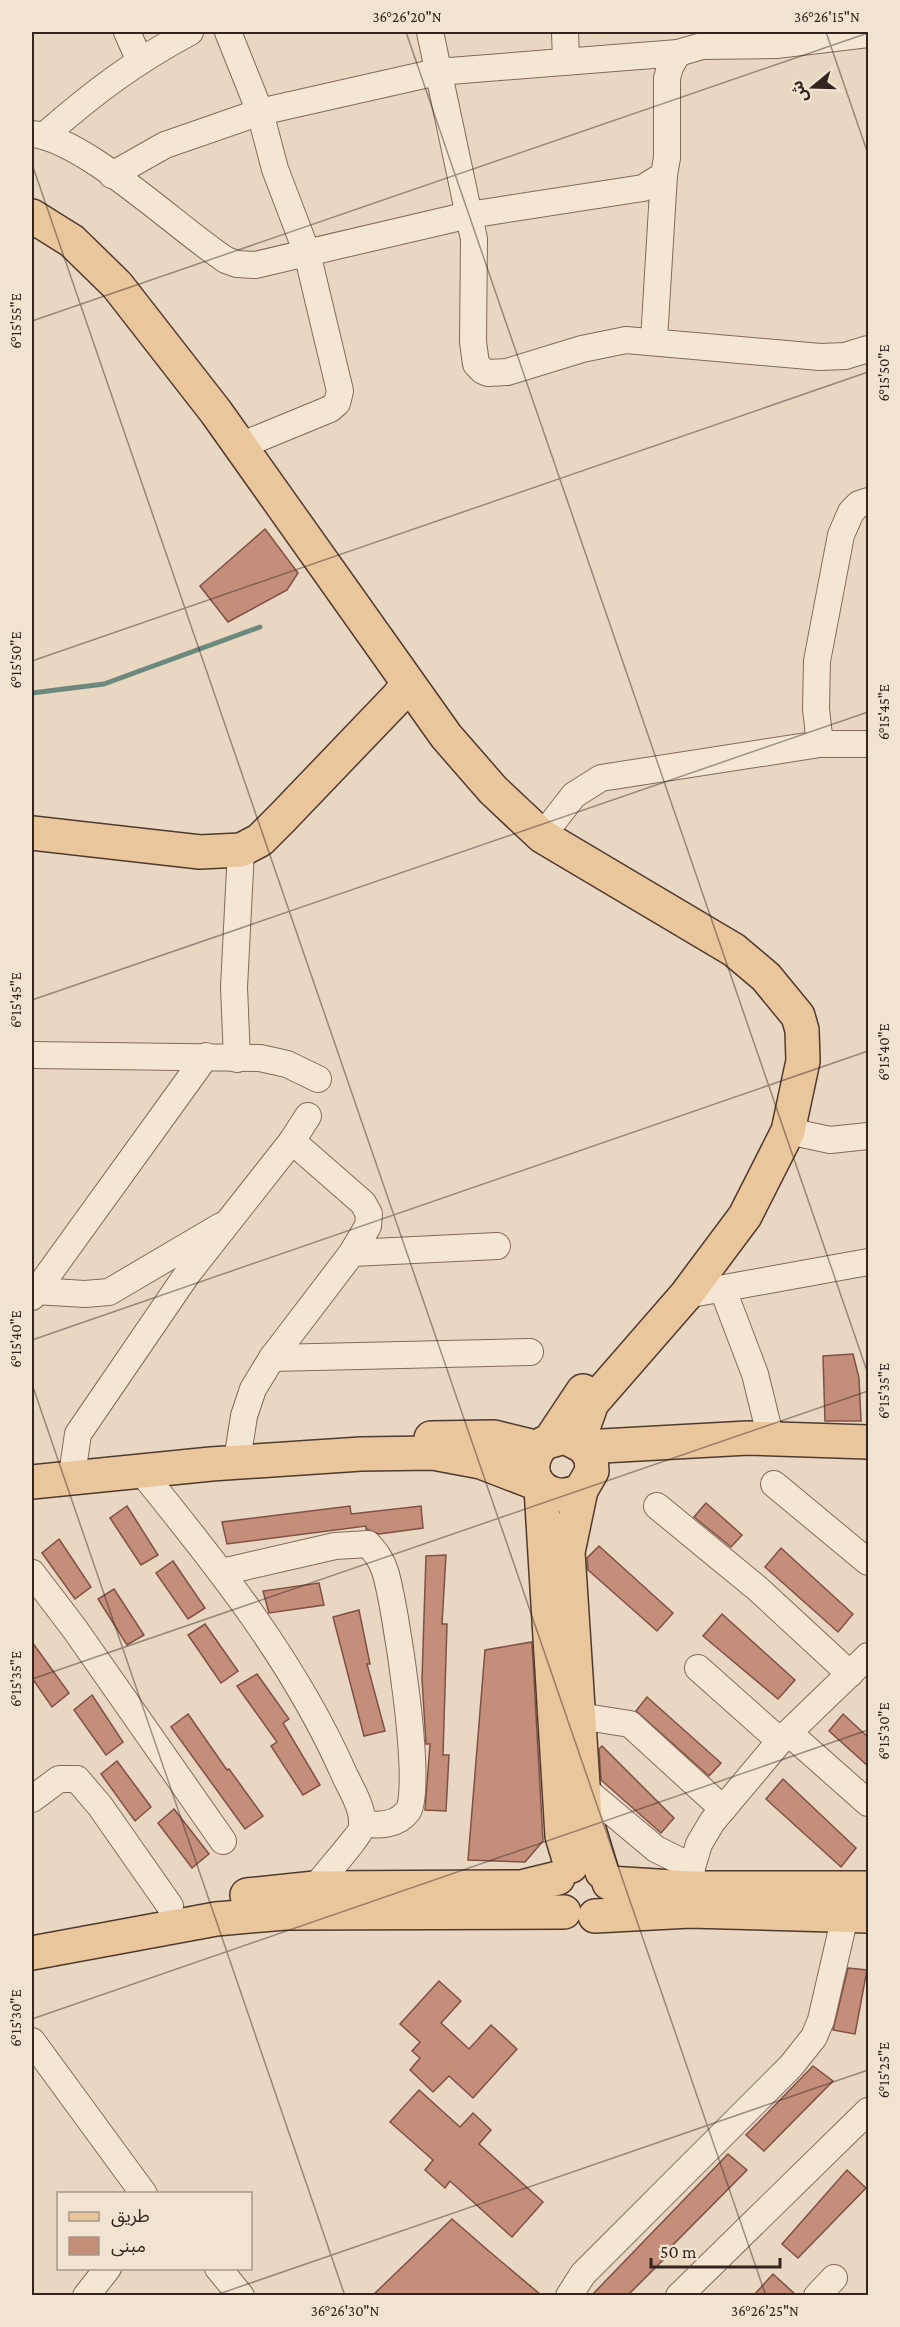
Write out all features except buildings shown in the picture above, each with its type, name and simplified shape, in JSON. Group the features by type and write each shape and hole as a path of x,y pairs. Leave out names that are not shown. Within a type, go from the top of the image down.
{"main road":[{"path":"32,216 72,242 117,285 240,446 402,691 442,760 485,806 577,880 675,933 732,969 778,1015 786,1040 780,1087 757,1154 706,1239 602,1363 563,1444"},
{"path":"32,238 54,251 92,284 148,352 378,656"},
{"path":"402,691 446,736 493,790 542,836 734,950 766,977 798,1016 802,1030 803,1061 788,1131 745,1216 686,1295 592,1403 563,1444 533,1460 533,1472 540,1486 562,1836 585,1875 608,1902 595,1916"},
{"path":"32,833 200,852 241,850 260,840 402,691"},
{"path":"32,1466 239,1448 432,1437 494,1437 563,1444 665,1444 771,1439 868,1442"},
{"path":"563,1444 591,1458 592,1471 584,1486 568,1552 585,1816 585,1875"},
{"path":"32,1482 140,1470 361,1454 433,1453 481,1462 561,1497 665,1444"},
{"path":"564,1912 555,1896 585,1875"},
{"path":"32,1930 170,1906 315,1888 520,1887 585,1875 690,1888 857,1916"},
{"path":"32,1953 216,1919 285,1913 564,1912 579,1919 690,1888 868,1888"}],"street":[{"path":"127,32 140,59"},
{"path":"38,135 140,59 190,32"},
{"path":"228,32 260,112 275,169 307,253 340,391 337,403 330,409 240,446"},
{"path":"430,32 469,215 475,269 473,342 476,364 483,371 507,372 582,349 626,340 654,340 820,357 844,356 868,349"},
{"path":"565,32 566,61"},
{"path":"112,175 165,145 260,112 437,72 678,53 702,39 776,45 860,34"},
{"path":"654,340 667,158 667,78 678,53"},
{"path":"38,135 79,152 226,260 237,264 255,265 469,215 612,195 644,188 664,175"},
{"path":"820,744 816,709 817,661 841,535 851,512 859,504 868,501"},
{"path":"542,836 574,795 601,778 820,744 868,744"},
{"path":"237,1059 234,987 241,850"},
{"path":"32,1055 260,1058 287,1064 318,1079"},
{"path":"33,1294 206,1056"},
{"path":"74,1461 78,1434 188,1273 292,1142 308,1116"},
{"path":"788,1131 830,1140 868,1136"},
{"path":"239,1448 243,1416 253,1389 272,1358 352,1253 368,1226 369,1214 363,1203 292,1142"},
{"path":"33,1294 109,1292 125,1285 181,1247 232,1220"},
{"path":"352,1253 497,1246"},
{"path":"686,1295 868,1262"},
{"path":"723,1290 755,1374 771,1439"},
{"path":"272,1358 530,1352"},
{"path":"140,1470 222,1572 292,1674 334,1752 362,1815 361,1830 315,1888"},
{"path":"774,1484 868,1562"},
{"path":"657,1506 860,1672 784,1737 723,1809 699,1844 690,1888"},
{"path":"222,1572 334,1546 368,1544 379,1556 393,1612 412,1742 414,1797 408,1812 394,1822 379,1826 362,1823"},
{"path":"32,1573 74,1628 223,1840"},
{"path":"698,1668 868,1803"},
{"path":"579,1716 630,1724 723,1809"},
{"path":"32,1799 59,1779 77,1779 170,1906"},
{"path":"583,1788 656,1850 690,1888"},
{"path":"569,2295 583,2274 791,2066 814,2037 857,1916"},
{"path":"32,2041 143,2192"},
{"path":"679,2295 868,2111"},
{"path":"86,2295 106,2270"},
{"path":"220,2270 241,2295"}],"waterway":[{"path":"32,693 104,684 260,627"}]}
